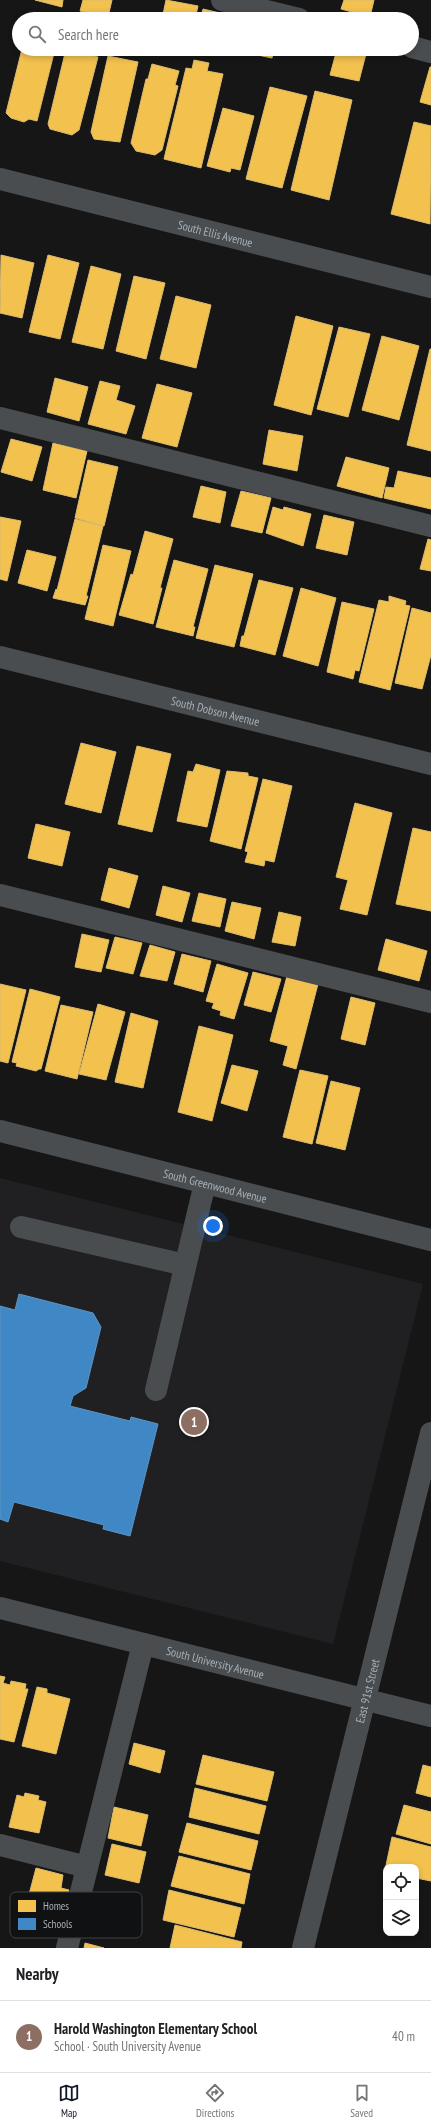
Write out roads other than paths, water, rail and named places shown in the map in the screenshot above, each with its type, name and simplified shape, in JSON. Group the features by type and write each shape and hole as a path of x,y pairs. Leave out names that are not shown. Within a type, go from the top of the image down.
{"street":[{"path":"222,0 271,12"},
{"path":"419,49 431,52"},
{"name":"South Ellis Avenue","path":"0,179 431,287"},
{"path":"0,418 431,526"},
{"name":"South Dobson Avenue","path":"0,657 431,764"},
{"path":"0,895 431,1002"},
{"name":"South Greenwood Avenue","path":"0,1131 431,1240"},
{"path":"156,1390 205,1183"},
{"path":"21,1227 185,1265"},
{"name":"East 91st Street","path":"303,1948 431,1434"},
{"name":"South University Avenue","path":"0,1608 431,1716"},
{"path":"81,1892 143,1644"},
{"path":"0,1845 87,1867"},
{"path":"67,1948 69,1938"}],"place":[{"name":"Harold Washington Elementary School","path":"194,1422"}]}
